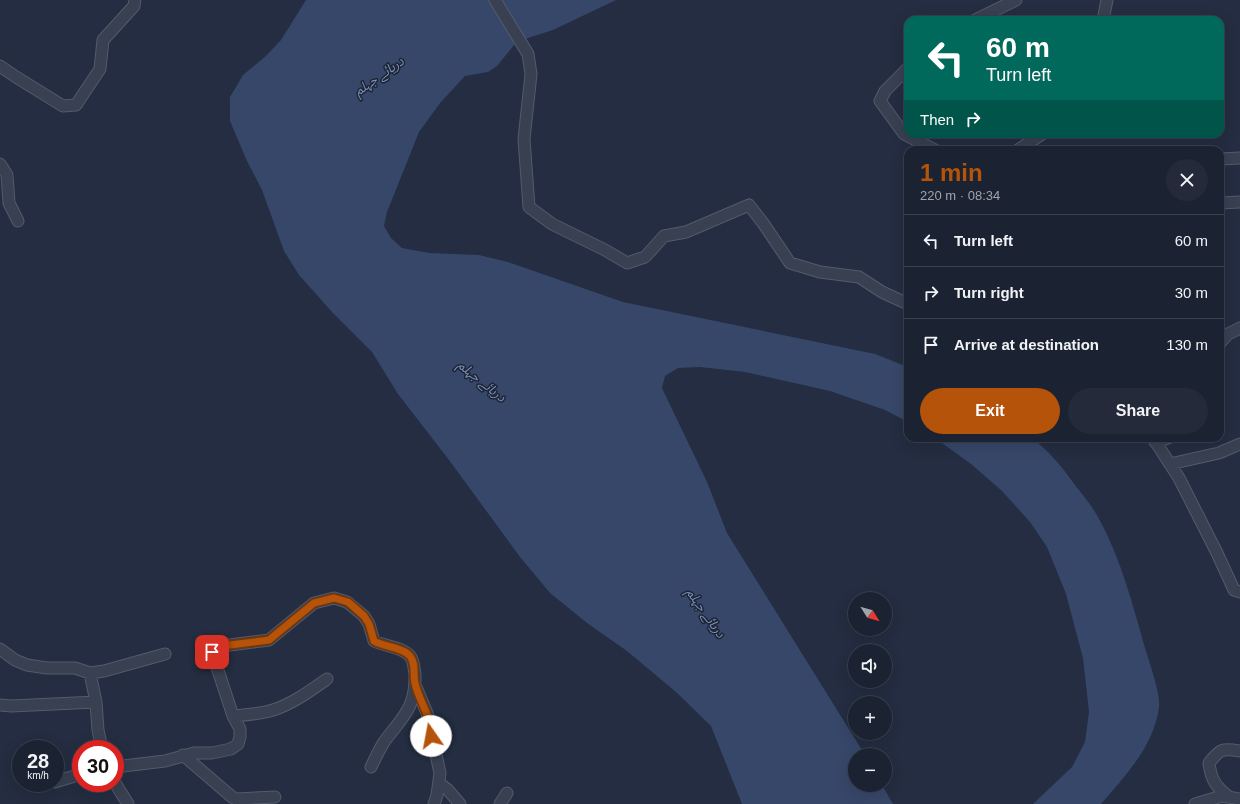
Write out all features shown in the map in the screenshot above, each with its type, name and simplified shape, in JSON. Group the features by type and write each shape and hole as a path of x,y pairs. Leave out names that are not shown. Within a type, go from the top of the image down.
{"street":[{"path":"0,66 62,106 76,105 100,69 103,40 134,6 135,0"},
{"path":"495,0 528,54 531,74 524,139 529,207 552,224 605,250 627,263 645,257 664,236 686,232 749,206 763,223 790,263 820,272 859,277 882,292 904,302"},
{"path":"983,16 1016,0"},
{"path":"1104,16 1106,0"},
{"path":"904,72 885,91 880,101 904,134"},
{"path":"912,138 927,146"},
{"path":"1024,146 1036,138"},
{"path":"1224,159 1240,158"},
{"path":"0,164 7,175 9,204 18,221"},
{"path":"1224,204 1240,202"},
{"path":"1224,338 1228,334 1240,328"},
{"path":"1155,442 1179,478 1234,590 1240,592"},
{"path":"1170,464 1219,453 1240,444"},
{"path":"124,766 165,761 194,753 212,753 231,749 238,744 240,729 233,716 212,652 222,646 269,640 314,603 334,598 348,602 364,616 369,624 374,641 381,645 391,646 410,656 413,662 413,700 403,719 384,743 371,767"},
{"path":"0,649 15,660 27,665 47,668 75,668 90,673 104,671 165,654"},
{"path":"90,673 96,702 100,740"},
{"path":"233,716 258,714 274,710 310,692 327,680"},
{"path":"414,682 418,695 427,713 440,773 434,804"},
{"path":"0,705 11,706 96,702"},
{"path":"1228,797 1219,789 1210,776 1209,763 1217,752 1226,749 1240,751"},
{"path":"183,755 236,799 275,797"},
{"path":"439,783 448,790 460,804"},
{"path":"121,792 128,804"},
{"path":"500,804 508,793"},
{"path":"1194,804 1222,796 1240,799"}],"water":[{"name":"دریائے جہلم","path":"306,0 616,0 553,30 515,44 497,66 488,72 465,76 441,102 419,132 387,212 384,226 391,238 402,248 429,253 479,255 508,262 623,302 875,354 904,365 904,420 885,410 830,391 745,372 700,367 678,368 665,376 662,388 707,482 727,533 848,728 848,740 856,740 861,748 848,748 848,792 886,792 893,804 742,804 711,726 676,692 627,651 587,623 550,593 520,557 449,460 398,394 372,352 332,312 299,275 284,251 262,190 247,161 230,121 230,97 243,75 266,56 281,40"},
{"path":"941,442 1037,442 1066,472 1093,509 1113,548 1131,598 1154,678 1159,707 1151,735 1138,759 1101,804 1033,804 1072,767 1085,742 1089,712 1083,658 1066,594 1047,547 1030,522 1002,491 971,464"}],"route":[{"path":"212,652 222,646 269,640 314,603 334,598 341,599 348,602 364,616 369,624 374,641 381,645 391,646 410,656 413,662 415,676 414,682 418,695 427,713 431,736"}]}
